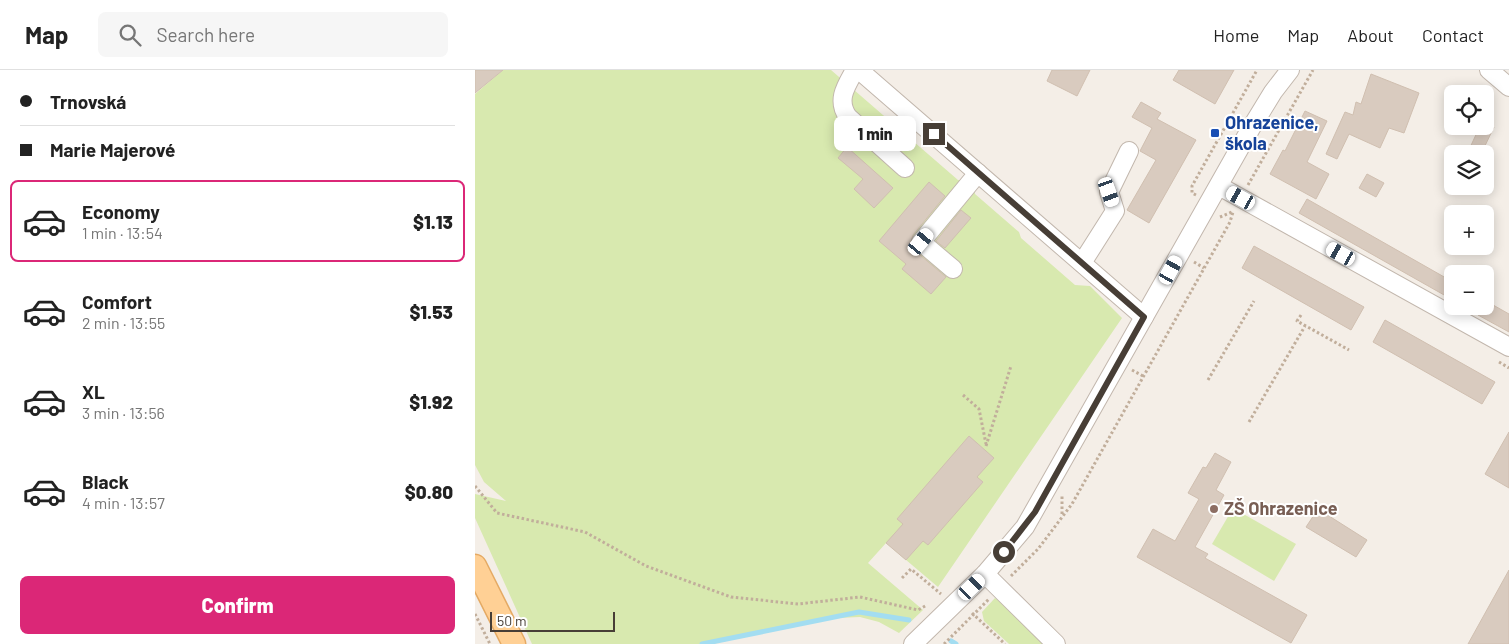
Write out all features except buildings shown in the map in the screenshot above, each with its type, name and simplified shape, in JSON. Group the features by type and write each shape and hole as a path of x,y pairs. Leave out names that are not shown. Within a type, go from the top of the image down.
{"main road":[{"path":"475,566 513,644"}],"street":[{"path":"855,70 844,90 841,100 843,110 848,117 905,168"},
{"path":"859,70 1144,317"},
{"path":"1251,128 1277,70"},
{"path":"913,644 985,574 1025,528 1251,128 1273,92 1290,70"},
{"path":"1489,70 1509,88"},
{"path":"1082,263 1115,211 1109,192 1129,151"},
{"path":"953,269 921,242 978,173"},
{"path":"1219,186 1236,205 1509,347"},
{"path":"985,574 1055,644"}],"path":[{"path":"1062,514 1072,504 1230,222 1236,205 1313,70"},
{"path":"1208,380 1254,301"},
{"path":"1301,315 1297,321 1349,350"},
{"path":"1249,422 1305,326"},
{"path":"963,395 979,409 986,446 1011,366"},
{"path":"475,486 497,513 585,532 646,566 731,597 798,604 860,597 918,610 930,604"},
{"path":"902,578 911,569 937,592 944,594 949,591 1005,644"},
{"path":"475,614 490,644"}],"green space":[{"path":"503,70 831,70 958,180 967,180 974,186 975,194 1019,232 1021,238 1075,285 1090,286 1122,318 938,587 886,543 868,563 923,610 899,633 879,622 860,617 836,618 712,644 532,644 475,518 475,494 506,501 484,482 475,465 475,94"},
{"path":"1233,508 1296,544 1274,581 1212,544"},
{"path":"995,598 1043,644 1009,644 984,621 982,612"}],"waterway":[{"path":"702,644 859,612 909,620"},
{"path":"951,641 956,644"}],"place":[{"name":"Ohrazenice, škola","path":"1215,133"},
{"name":"ZŠ Ohrazenice","path":"1214,509"}],"route":[{"path":"934,134 1144,317 1035,512 1025,528 1004,552"}]}
